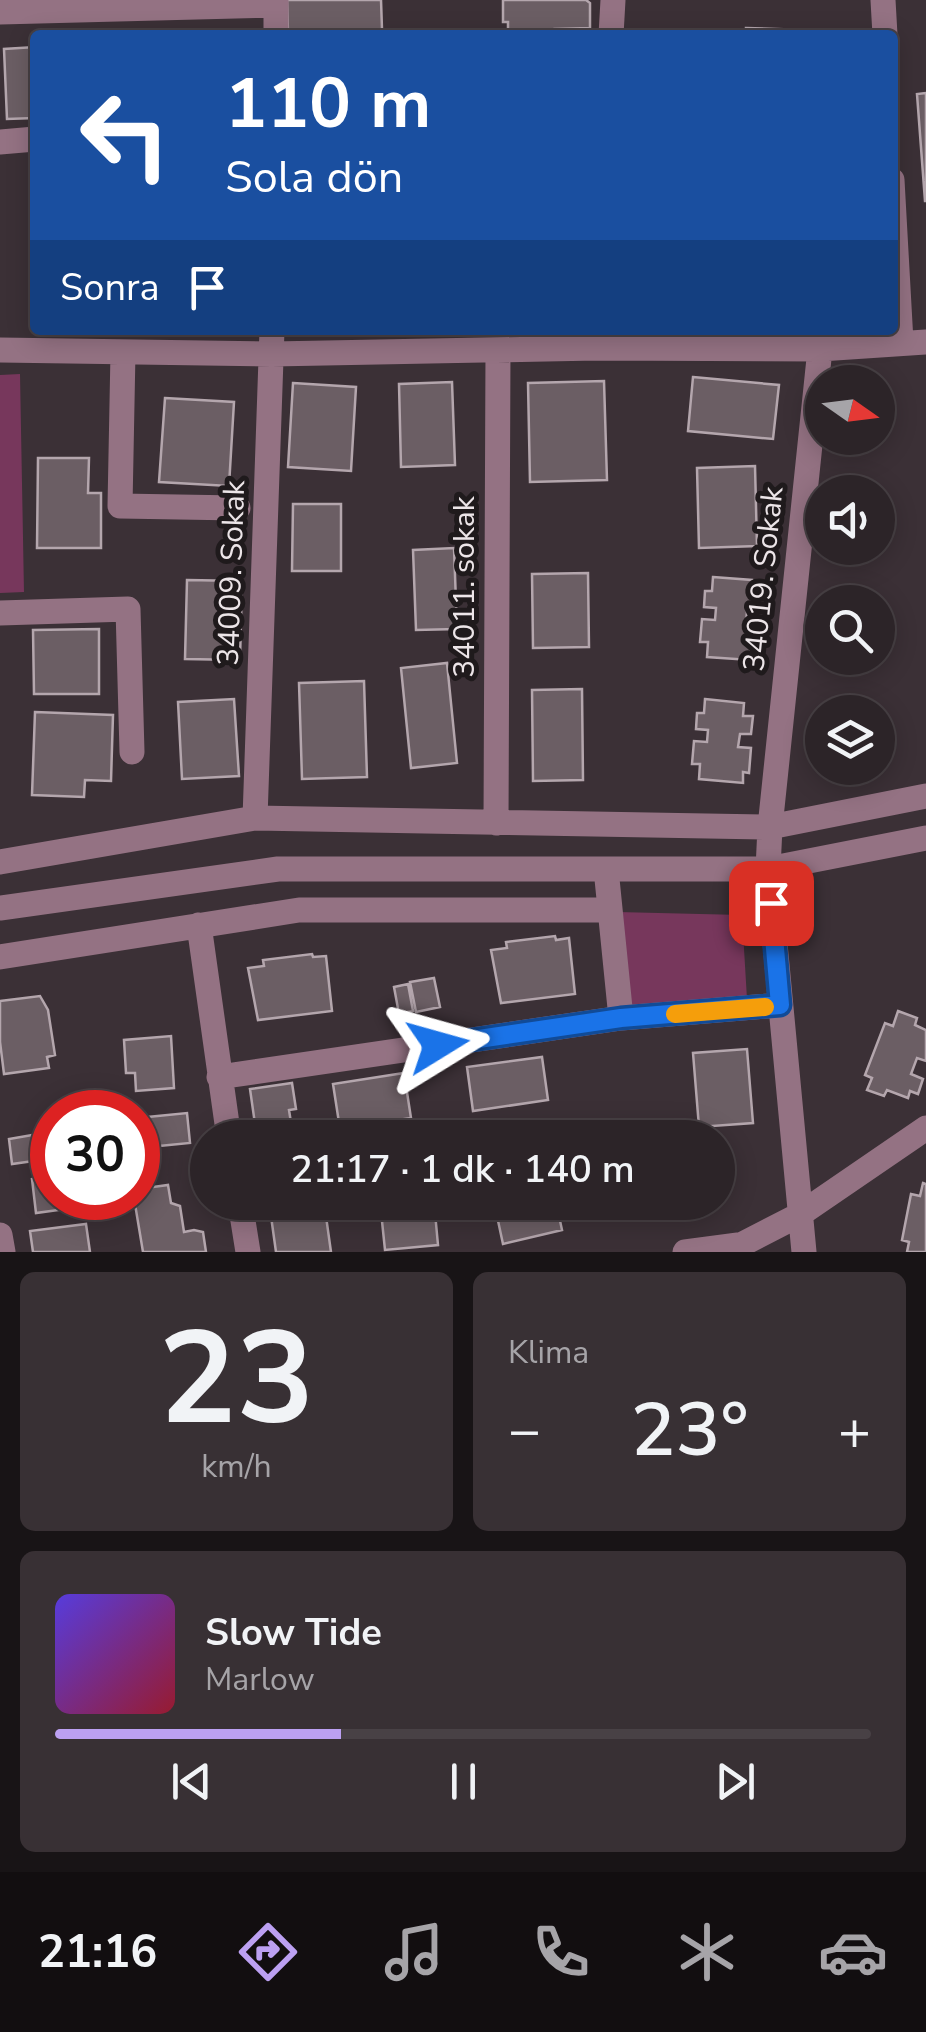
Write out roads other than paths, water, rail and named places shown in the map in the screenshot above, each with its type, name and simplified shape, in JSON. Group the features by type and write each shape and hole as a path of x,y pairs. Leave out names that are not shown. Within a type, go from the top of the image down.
{"street":[{"path":"611,30 613,0"},
{"path":"883,0 885,30"},
{"path":"0,12 276,2 276,30"},
{"path":"0,142 30,139"},
{"path":"0,350 123,352 272,342 498,350 597,339 820,349 914,342 898,224"},
{"name":"34009. Sokak","path":"255,818 272,342"},
{"name":"34019. Sokak","path":"804,1252 768,869 820,349"},
{"name":"34011. sokak","path":"496,824 498,350"},
{"path":"123,352 120,506 238,508"},
{"path":"0,613 128,609 132,752"},
{"path":"0,862 255,818 496,824 770,821 926,796"},
{"path":"0,908 278,869 768,869 926,838"},
{"path":"606,869 621,1018"},
{"path":"0,957 299,910 610,910"},
{"path":"199,925 226,1120"},
{"path":"219,1077 621,1018 780,1005"},
{"path":"685,1252 732,1249 799,1215 926,1128"},
{"path":"243,1220 248,1252"},
{"path":"0,1235 3,1252"}]}
